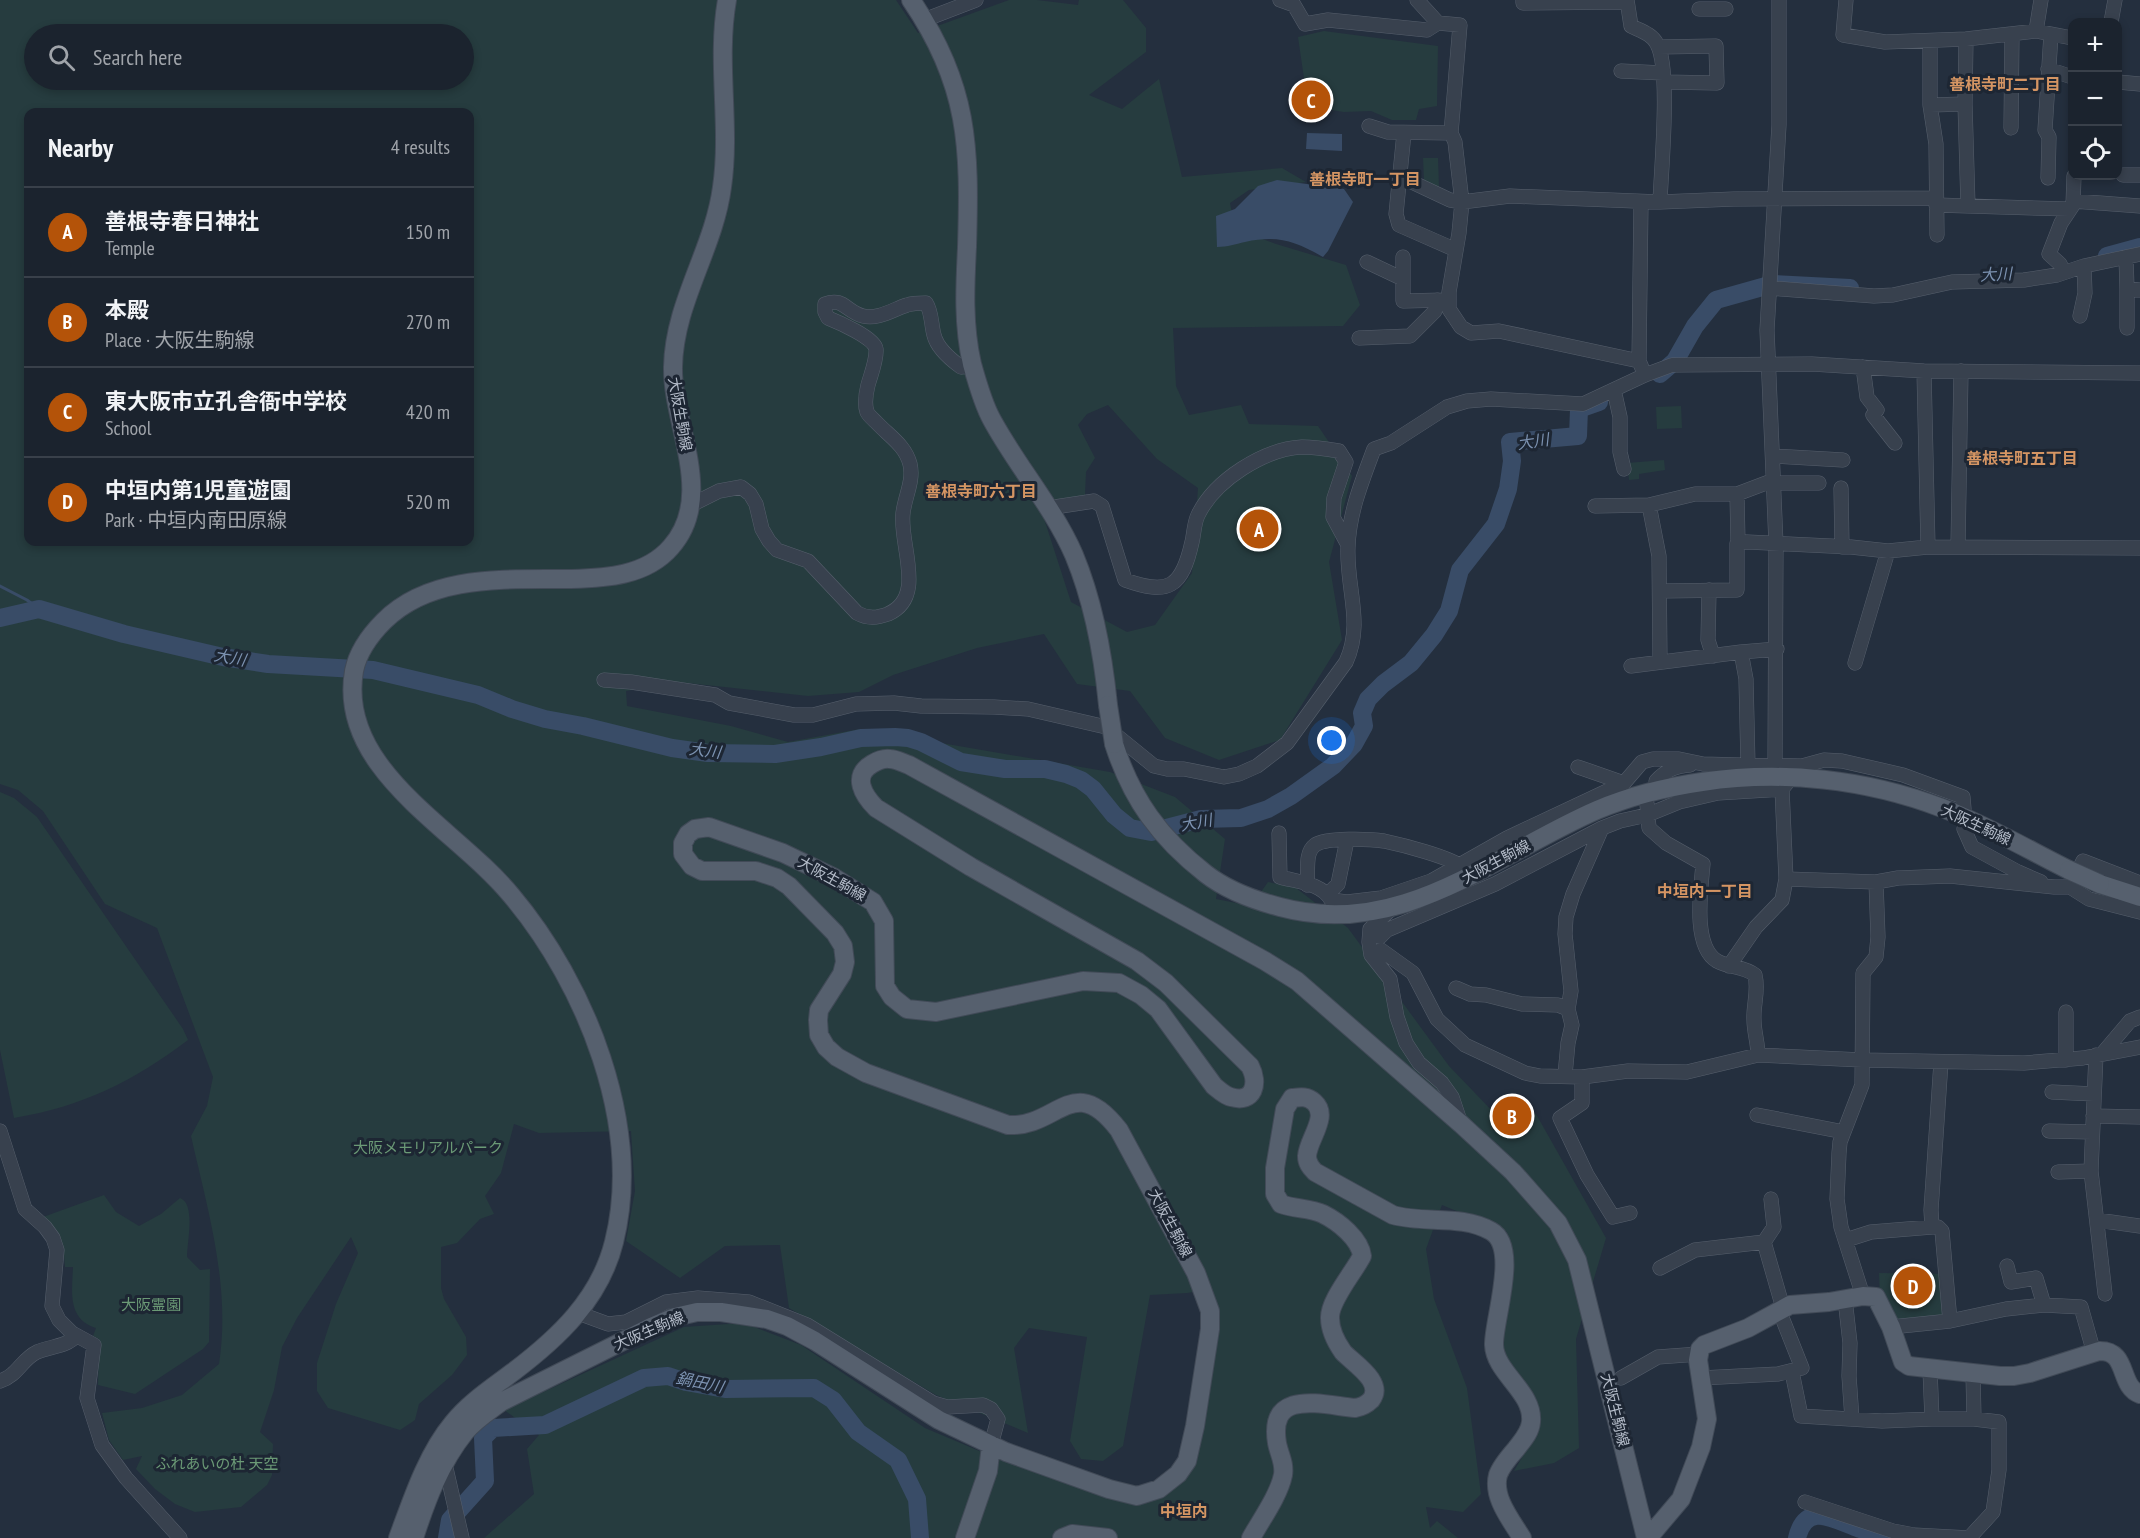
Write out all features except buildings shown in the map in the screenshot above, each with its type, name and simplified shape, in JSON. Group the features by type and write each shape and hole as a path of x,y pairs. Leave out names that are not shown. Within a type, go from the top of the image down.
{"main road":[{"name":"大阪生駒線","path":"398,1538 424,1473 450,1426 473,1402 551,1343 590,1297 604,1271 613,1246 620,1210 621,1172 618,1133 604,1063 591,1029 563,972 543,938 512,896 483,864 388,776 365,743 357,723 353,701 353,679 357,659 379,626 396,610 415,598 435,590 471,583 599,578 629,573 660,558 672,547 683,531 691,505 691,472 676,400 674,354 681,317 713,230 722,191 725,116 722,61 727,0"},
{"name":"大阪生駒線","path":"911,0 927,24 951,74 960,104 967,156 965,304 973,366 991,417 1048,507 1074,555 1093,613 1102,651 1114,744 1123,772 1139,803 1160,831 1182,854 1215,880 1255,900 1291,910 1319,914 1350,914 1391,909 1440,891 1478,873 1559,828 1599,809 1641,795 1704,782 1746,778 1797,778 1844,782 1874,788 1941,808 1972,821 2069,878 2100,884 2140,897"},
{"name":"大阪生駒線","path":"414,1538 428,1496 445,1464 465,1432 479,1419 501,1402 651,1327 675,1317 697,1312 740,1314 767,1319 787,1326 815,1341 939,1420 991,1445 1109,1489 1137,1496 1159,1490 1178,1474 1187,1461 1210,1329 1209,1311 1196,1273 1167,1216 1110,1118 1096,1106 1072,1102 1030,1123 1008,1125 866,1073 837,1057 826,1047 819,1035 818,1020 819,1010 842,974 845,962 843,946 835,933 789,886 777,878 756,871 702,871 692,866 683,854 683,843 688,834 696,829 709,827 783,853 833,877 873,902 884,921 885,986 892,997 908,1009 928,1012 1083,981 1119,983 1141,995 1158,1009 1214,1086 1231,1098 1242,1098 1250,1094 1255,1086 1255,1076 1251,1066 1166,983 1137,961 971,867 876,808 864,796 860,785 862,772 879,760 891,759 909,765 1038,835 1298,981 1513,1172 1558,1223 1577,1260 1647,1538"},
{"path":"1251,1538 1278,1489 1283,1475 1283,1462 1277,1443 1276,1427 1285,1408 1292,1404 1304,1403 1363,1407 1373,1397 1374,1391 1368,1375 1344,1353 1335,1340 1329,1316 1362,1256 1361,1248 1357,1241 1324,1214 1281,1204 1275,1194 1275,1168 1285,1109 1292,1098 1301,1097 1310,1098 1318,1106 1320,1114 1320,1121 1307,1155 1308,1164 1315,1172 1393,1215 1472,1224 1493,1231 1498,1238 1502,1249 1505,1279 1494,1347 1499,1360 1531,1412 1531,1423 1527,1435 1498,1474 1497,1486 1502,1504 1522,1538"},
{"path":"1647,1538 1681,1499 1701,1447 1707,1419 1698,1354 1700,1349 1704,1345 1748,1328 1781,1309 1802,1302 1829,1302 1854,1297 1876,1298 1891,1327 1903,1362 1908,1366 2001,1376 2030,1373 2107,1351 2115,1355 2128,1382 2135,1392 2140,1394"},
{"path":"965,1538 988,1471 991,1445"},
{"path":"1062,1538 1072,1534 1108,1538"}],"street":[{"path":"927,24 976,0"},
{"path":"1280,0 1294,5 1305,24 1328,20 1427,30 1438,23 1460,25 1451,133 1455,142 1462,202 1456,250 1443,300 1410,336 1359,338"},
{"path":"1417,0 1438,23"},
{"path":"1523,0 1522,3 1627,1 1631,26 1652,36 1659,47 1663,77 1660,202"},
{"path":"1775,765 1776,544 1767,330 1779,125 1779,0"},
{"path":"1846,0 1843,35 1885,42 1966,39 2036,31 2068,37"},
{"path":"2036,31 2041,0"},
{"path":"2111,18 2115,0"},
{"path":"2011,128 2012,34"},
{"path":"2048,178 2049,138 2045,130 2050,34"},
{"path":"1966,39 1968,206"},
{"path":"1930,41 1930,105 1936,144 1937,235"},
{"path":"1621,71 1717,83 1716,46 1659,47"},
{"path":"2048,69 2068,75"},
{"path":"2122,82 2140,84"},
{"path":"1930,105 1965,104"},
{"path":"1370,126 1388,132 1451,133"},
{"path":"1404,133 1396,214 1399,225 1456,250"},
{"path":"2123,175 2140,175"},
{"path":"1399,176 1450,200 1462,202 1510,196 1641,202 1936,201 1968,206 2140,206"},
{"path":"2064,272 2060,264 2049,254 2071,205 2074,180"},
{"path":"1641,202 1640,361 1646,375"},
{"path":"1770,285 1875,296 1893,295 1952,282 2024,280 2133,256 2133,290 2127,328"},
{"path":"1403,257 1403,301 1443,300"},
{"path":"1367,262 1403,279"},
{"path":"2080,316 2085,293 2084,266"},
{"path":"1443,300 1461,327 1471,333 1499,331 1640,361"},
{"path":"691,505 719,490 741,487 750,494 756,504 762,529 777,550 808,561 850,606 864,617 879,618 895,611 905,600 908,592 908,559 903,513 910,488 911,466 904,449 867,413 865,395 875,361 876,348 873,342 849,327 828,318 825,304 833,301 841,303 864,317 883,314 908,304 926,303 930,309 934,338 948,358 961,368 973,366"},
{"path":"604,680 715,695 729,703 794,716 813,715 856,704 894,703 1028,710 1106,727 1154,766 1224,777 1239,774 1257,766 1287,742 1346,662 1352,649 1355,633 1348,571 1348,545 1353,509 1374,448 1391,443 1447,407 1467,401 1491,399 1582,404 1646,375 1672,366 1768,363 1924,371 2140,373"},
{"path":"1863,367 1867,397 1877,410 1873,415 1895,443"},
{"path":"1924,371 1928,547"},
{"path":"1958,547 1961,371"},
{"path":"1614,390 1620,417 1620,452 1624,469"},
{"path":"1048,507 1094,501 1102,506 1125,580 1145,588 1163,589 1178,579 1187,567 1198,516 1211,497 1237,471 1275,452 1302,447 1339,450 1346,462 1334,498 1333,517 1348,545"},
{"path":"1773,456 1843,460"},
{"path":"1595,507 1649,505 1695,494 1737,494 1774,482 1819,483"},
{"path":"1841,488 1842,547"},
{"path":"1660,591 1737,590 1737,494"},
{"path":"1649,505 1659,556 1660,662"},
{"path":"1738,543 1888,551 1928,547 2140,548"},
{"path":"1855,663 1888,551"},
{"path":"1709,590 1708,640 1713,656"},
{"path":"1631,666 1741,652 1777,650"},
{"path":"1741,652 1746,679 1748,765"},
{"path":"1279,833 1280,877 1321,889 1328,894 1331,900 1338,902 1381,898 1463,867 1507,838 1624,783 1642,762 1653,759 1679,759 1703,764"},
{"path":"1964,809 1964,797 1903,775 1842,761 1824,760 1797,778 1718,792 1647,809 1620,820 1387,930 1381,944 1413,973 1437,1019 1465,1046 1525,1074 1582,1077 1628,1071 1687,1072 1758,1055 1862,1060 2024,1063 2066,1060 2140,1047"},
{"path":"1656,781 1664,772 1678,766 1703,764 1775,765 1797,778"},
{"path":"1593,798 1585,768 1624,783"},
{"path":"1729,966 1756,927 1782,900 1797,778"},
{"path":"1647,809 1649,828 1666,843 1704,864 1700,905 1701,932 1705,949 1712,958 1729,966 1749,970 1755,975 1757,983 1754,1020 1758,1055"},
{"path":"1565,1075 1572,1024 1568,1009 1571,991 1565,934 1566,917 1573,894 1602,828"},
{"path":"1964,829 1972,847 2018,872 2054,887"},
{"path":"1307,885 1308,853 1316,844 1347,840 1382,841 1418,850 1463,867"},
{"path":"1328,894 1338,884 1347,840"},
{"path":"1786,879 1876,882 1898,878 1950,876 2054,887 2069,878 2083,861 2140,883"},
{"path":"2069,878 2089,899 2140,912"},
{"path":"1852,1419 1849,1376 1854,1297 1846,1240 1841,1227 1837,1199 1839,1153 1840,1142 1862,1084 1863,973 1876,957 1878,937 1876,882"},
{"path":"1391,909 1370,928 1371,955 1390,979 1396,1017 1406,1043 1419,1063 1442,1083 1452,1097 1461,1124"},
{"path":"1456,988 1522,1004 1558,1005 1568,1009"},
{"path":"2066,1012 2066,1060"},
{"path":"2105,1294 2091,1171 2094,1094 2099,1055 2130,1021 2140,1017"},
{"path":"1932,1227 1933,1161 1941,1062"},
{"path":"1582,1077 1582,1103 1560,1118 1587,1175 1614,1217 1630,1213"},
{"path":"2052,1092 2094,1094"},
{"path":"1757,1115 1844,1132"},
{"path":"2092,1116 2140,1117"},
{"path":"0,1131 25,1209 45,1227 53,1238 57,1250 52,1306 59,1320 76,1336 94,1345 87,1398 102,1445 126,1478 180,1538"},
{"path":"2049,1131 2092,1132"},
{"path":"2058,1172 2091,1171"},
{"path":"1701,1378 1792,1372 1802,1368 1781,1309 1764,1242 1774,1227 1771,1199"},
{"path":"2097,1220 2140,1226"},
{"path":"1846,1240 1870,1232 1938,1227 1942,1231 1950,1321"},
{"path":"1660,1268 1695,1250 1764,1242"},
{"path":"2007,1266 2011,1282 2036,1278 2043,1305"},
{"path":"578,1313 608,1324 626,1322 666,1302 698,1298 749,1302 807,1324 933,1403 947,1407 983,1405 991,1409 998,1419 991,1445"},
{"path":"1891,1327 1950,1321 2006,1309 2043,1305 2081,1307 2094,1353"},
{"path":"0,1381 8,1379 29,1356 71,1342 76,1336"},
{"path":"1621,1378 1658,1357 1698,1354"},
{"path":"1930,1370 1932,1419"},
{"path":"1792,1372 1801,1416 1852,1419 1974,1419 2000,1422 1999,1470 1993,1512 1970,1538 1914,1535 1893,1531 1805,1502"},
{"path":"1972,1374 1974,1419"},
{"path":"445,1464 461,1531"}],"green space":[{"path":"0,0 896,0 918,33 1009,0 1037,0 1078,5 1079,0 1123,0 1146,28 1146,52 1089,95 1122,109 1159,79 1182,177 1282,168 1306,182 1249,190 1230,203 1235,229 1346,265 1360,305 1343,326 1173,328 1176,386 1189,415 1241,405 1249,424 1318,426 1352,476 1329,562 1342,640 1280,740 1219,760 1165,738 1130,691 1077,684 1044,634 977,648 893,675 859,692 808,696 678,682 626,691 627,706 731,726 788,742 860,729 1110,772 1175,797 1225,839 1216,899 1251,906 1268,882 1296,888 1348,928 1449,1066 1498,1117 1536,1114 1606,1238 1576,1339 1579,1448 1554,1463 1514,1471 1537,1432 1500,1350 1510,1254 1507,1232 1442,1205 1426,1249 1434,1299 1467,1388 1481,1494 1463,1512 1426,1507 1430,1528 1437,1521 1458,1538 484,1538 534,1494 527,1449 539,1435 504,1410 684,1327 744,1323 801,1345 925,1428 996,1458 1107,1495 1137,1501 1186,1471 1211,1289 1150,1295 1123,1446 1103,1461 1081,1459 1070,1441 1087,1337 1029,1328 1014,1348 1028,1433 936,1395 789,1308 780,1245 725,1246 680,1278 626,1241 635,1191 631,1131 539,1133 514,1124 501,1173 485,1196 494,1214 480,1219 457,1243 441,1247 441,1288 444,1299 466,1337 467,1355 452,1375 419,1404 415,1420 400,1430 328,1408 317,1391 317,1363 336,1304 358,1253 351,1237 297,1318 282,1347 274,1390 260,1432 273,1444 272,1475 267,1485 241,1507 195,1512 175,1504 155,1489 136,1469 142,1456 123,1460 109,1440 102,1413 142,1408 182,1395 219,1364 222,1335 220,1278 216,1249 191,1136 207,1106 213,1077 157,928 105,904 43,811 18,790 0,784","holes":["1108,405 1157,459 1198,488 1192,573 1155,625 1127,632 1071,602 1040,506 1085,495 1086,472 1095,458 1078,425 1087,414"]},
{"path":"1324,31 1438,46 1437,106 1419,109 1416,120 1392,120 1371,111 1344,112 1308,106 1298,37"},
{"path":"1423,158 1438,158 1439,187 1424,182"},
{"path":"1681,406 1682,428 1657,429 1656,407"},
{"path":"1664,460 1665,470 1639,474 1639,479 1629,480 1627,463"},
{"path":"0,792 14,798 37,817 183,1029 188,1040 147,1068 106,1090 63,1107 14,1118 0,1050"},
{"name":"大阪霊園","path":"104,1195 116,1212 139,1226 161,1214 180,1198 185,1202 189,1215 187,1257 200,1270 210,1269 209,1342 203,1349 135,1394 98,1385 99,1339 93,1336 96,1328 87,1324 76,1311 72,1294 73,1267 65,1267 60,1239 43,1217"},
{"path":"1879,1273 1947,1274 1944,1315 1941,1318 1891,1319 1880,1299"}],"water":[{"path":"1307,133 1342,134 1342,151 1306,149"},
{"path":"1277,180 1344,189 1353,202 1323,257 1294,243 1277,239 1217,247 1216,216 1235,209 1258,186"}],"waterway":[{"name":"大川","path":"2107,256 2140,247"},
{"name":"大川","path":"1660,374 1675,361 1695,326 1716,300 1773,284 1850,288"},
{"name":"大川","path":"0,618 39,609 124,634 223,657 268,664 373,670 478,695 545,719 672,748 708,753 775,754 861,738 908,738 961,762 1005,769 1045,769 1066,774 1081,780 1093,789 1114,815 1130,828 1151,832 1201,819 1241,818 1268,809 1291,796 1333,766 1354,744 1364,726 1362,713 1368,699 1383,684 1411,663 1434,635 1449,611 1460,570 1496,524 1508,489 1512,461 1510,442 1578,436 1579,409 1599,402"},
{"path":"0,586 39,609"},
{"name":"鍋田川","path":"447,1538 450,1520 485,1481 483,1438 493,1428 545,1425 644,1378 668,1376 686,1382 725,1389 814,1388 833,1400 858,1432 898,1460 917,1499 920,1538"},
{"name":"鍋田川","path":"1797,1538 1801,1526 1807,1519 1814,1516 1831,1518 1893,1538"}],"place":[{"name":"東大阪市立孔舎衙中学校","path":"1311,100"},
{"name":"善根寺春日神社","path":"1259,529"},
{"name":"本殿","path":"1512,1116"},
{"name":"中垣内第1児童遊園","path":"1913,1286"}],"district":[{"name":"善根寺町二丁目","path":"2005,84"},
{"name":"善根寺町一丁目","path":"1365,179"},
{"name":"善根寺町五丁目","path":"2022,458"},
{"name":"善根寺町六丁目","path":"981,491"},
{"name":"中垣内一丁目","path":"1705,891"},
{"name":"中垣内","path":"1184,1511"}],"park label":[{"name":"大阪メモリアルパーク","path":"428,1148"},
{"name":"ふれあいの杜 天空","path":"217,1464"}]}
